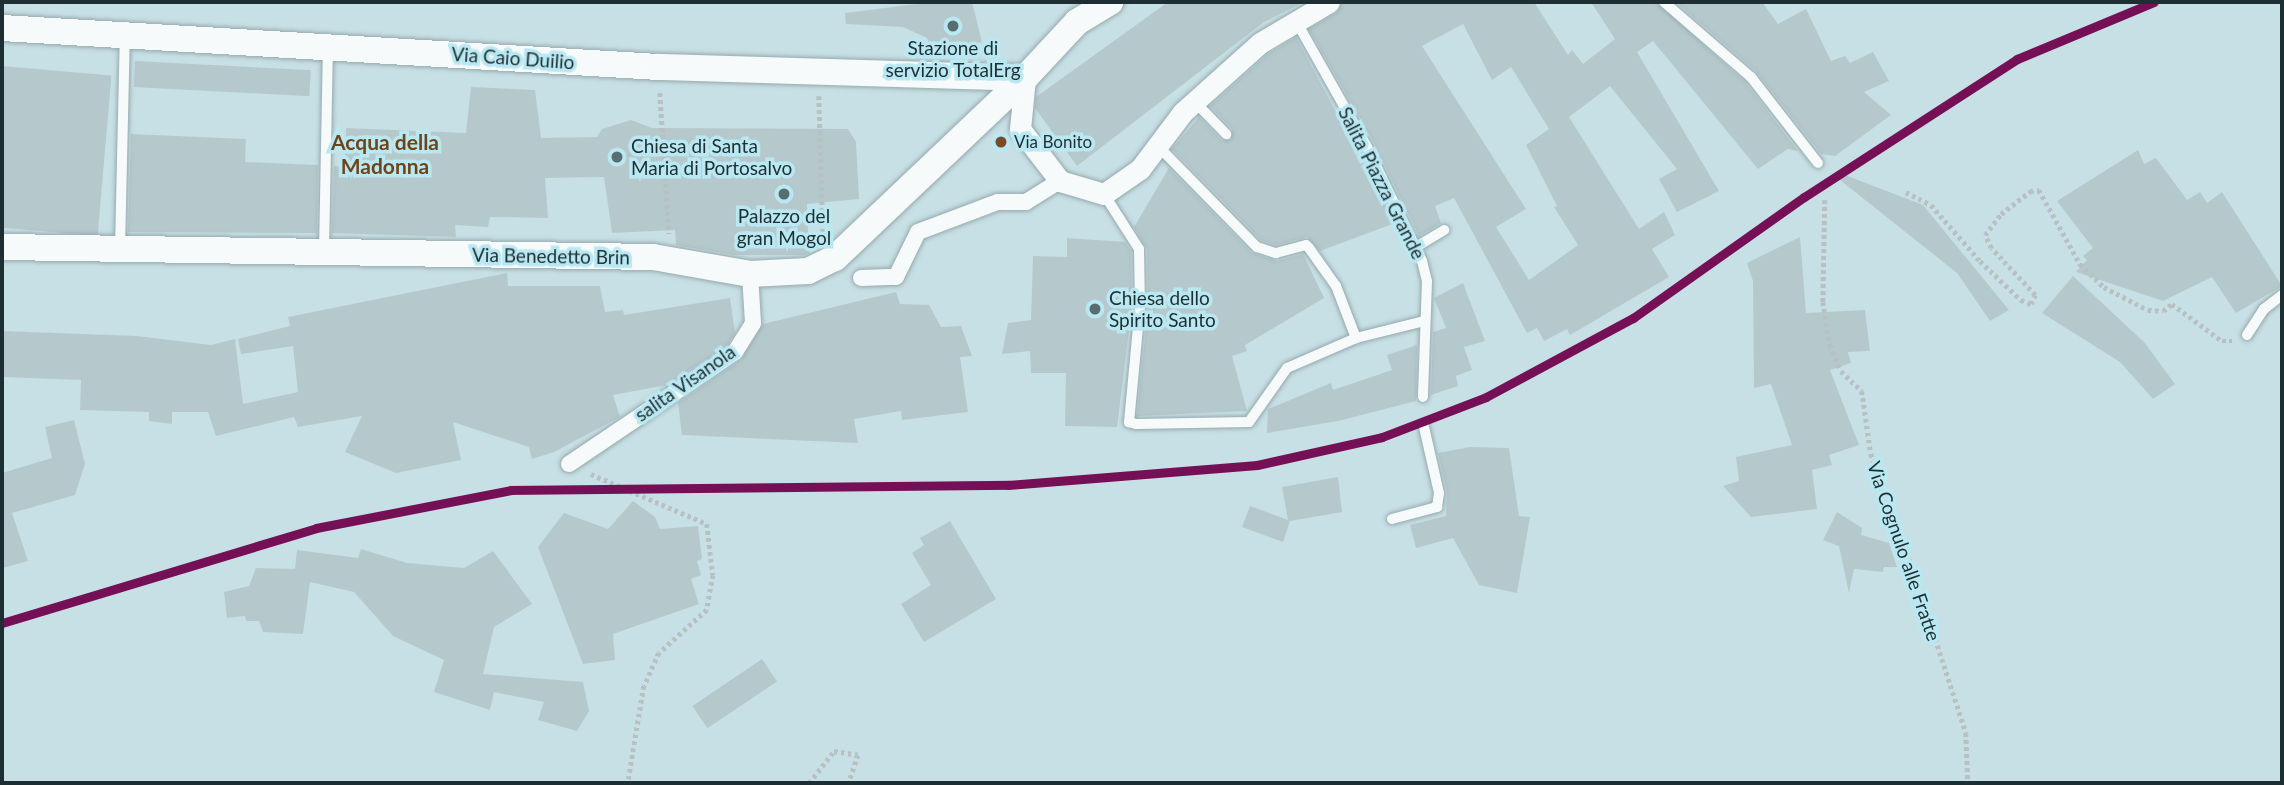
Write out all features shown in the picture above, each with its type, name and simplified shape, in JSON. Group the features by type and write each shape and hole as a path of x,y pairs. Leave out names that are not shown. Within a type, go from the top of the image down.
{"street":[{"name":"Via Benedetto Brin","path":"2,247 120,252 324,252 670,259 750,274 808,271 835,258 1025,78 1077,22 1110,2"},
{"path":"1025,78 1020,129 1060,181 1104,194 1140,169 1195,102 1260,43 1329,2"},
{"name":"Via Caio Duilio","path":"2,28 659,67 819,74 1025,78"},
{"path":"861,278 896,277 918,232 998,202 1026,202 1060,181"},
{"name":"salita Visanola","path":"569,464 735,352 754,323 750,274"}],"lane":[{"path":"1664,2 1751,77 1818,163"},
{"name":"Salita Piazza Grande","path":"1296,21 1366,145 1416,247 1427,281 1423,397"},
{"path":"120,252 125,35"},
{"path":"324,252 328,46"},
{"path":"1195,102 1226,134"},
{"path":"1157,145 1256,247 1276,253 1306,245 1336,286 1356,338"},
{"path":"1104,194 1139,249 1140,306 1129,422 1249,422 1258,413 1278,374 1356,338 1424,321"},
{"path":"1416,247 1444,230"},
{"path":"2247,335 2264,309 2282,295"},
{"path":"1392,519 1437,507 1439,493 1423,427"}],"path":[{"path":"659,67 670,259"},
{"path":"819,74 824,262"},
{"path":"1906,192 1931,205 2021,300 2031,304 2035,295 1991,248 1985,235 2001,214 2030,191 2039,190 2080,264 2123,300 2148,310 2163,311 2172,304 2222,341 2247,335"},
{"name":"Via Cognulo alle Fratte","path":"1825,200 1824,302 1830,345 1840,371 1862,391 1871,454 1885,502 1903,539 1966,733 1970,757 1968,783"},
{"path":"569,464 707,524 713,575 707,610 659,653 644,686 628,783"},
{"path":"809,783 834,751 858,755 849,783"}],"building":[{"path":"933,2 972,2 982,42 932,54 927,38 903,27 846,24 845,13"},
{"path":"1168,2 1304,2 1264,22 1077,166 1035,108 1036,97"},
{"path":"1342,2 1534,2 1568,55 1572,50 1583,64 1615,39 1591,2 1656,2 1745,82 1798,151 1788,149 1758,169 1653,41 1637,52 1719,191 1677,212 1659,179 1677,169 1610,86 1569,117 1639,229 1664,212 1675,235 1652,249 1669,277 1570,335 1567,329 1544,341 1537,328 1527,333 1454,198 1435,206 1441,223 1419,236 1373,141 1309,29 1336,13","holes":["1463,24 1492,80 1511,67 1549,129 1526,145 1557,206 1554,207 1578,245 1529,280 1496,227 1526,209 1422,46"]},
{"path":"1676,2 1762,2 1778,24 1806,9 1831,61 1845,56 1850,63 1873,52 1889,81 1864,92 1891,115 1835,156 1821,154 1756,71"},
{"path":"1296,37 1395,223 1320,251 1307,237 1276,245 1261,240 1172,149 1199,117 1221,140 1231,140 1232,129 1210,106 1268,54"},
{"path":"135,61 311,70 309,96 134,87"},
{"path":"2,66 112,76 98,236 2,228"},
{"path":"471,87 535,90 541,138 597,137 602,129 631,120 652,128 848,129 856,142 859,199 807,204 809,253 804,255 734,255 676,245 675,230 612,233 604,177 545,178 548,218 490,217 488,227 455,225 456,237 332,233 334,166 345,167 346,128 466,133"},
{"path":"131,134 246,139 245,162 318,165 317,233 128,232"},
{"path":"2138,150 2144,164 2156,158 2187,200 2200,192 2207,203 2222,192 2282,286 2236,313 2212,277 2163,301 2076,272 2087,260 2083,256 2093,248 2057,201"},
{"path":"1169,168 1252,253 1277,261 1303,254 1324,298 1245,345 1247,351 1232,356 1247,411 1137,416 1148,307 1147,249 1134,227"},
{"path":"1837,172 1923,205 2009,310 1990,321 1957,273 1835,176"},
{"path":"1800,237 1806,313 1865,310 1870,351 1848,352 1851,363 1830,370 1859,445 1829,455 1832,465 1812,470 1817,509 1751,517 1723,486 1739,481 1736,457 1792,445 1771,384 1754,388 1753,281 1747,263"},
{"path":"1067,238 1125,242 1131,251 1132,306 1117,427 1065,426 1066,373 1031,373 1030,351 1002,354 1008,323 1031,320 1033,256 1067,257"},
{"path":"507,273 508,286 600,286 605,312 623,310 624,315 730,298 735,333 727,345 667,385 613,395 620,417 554,452 532,459 529,447 453,422 461,460 396,473 345,452 362,416 298,427 294,417 216,436 208,412 172,412 172,424 149,421 149,412 80,410 81,380 2,377 2,331 137,336 211,345 235,339 243,404 298,392 293,346 241,354 238,339 290,326 288,317"},
{"path":"2073,276 2144,342 2175,384 2153,399 2120,362 2042,313"},
{"path":"1463,283 1485,341 1464,347 1472,370 1456,376 1458,386 1431,395 1433,332 1446,328 1434,298"},
{"path":"896,292 900,304 929,305 941,327 961,326 972,356 960,357 968,412 902,420 901,411 854,419 858,443 682,435 678,403 741,360 763,324"},
{"path":"1417,345 1416,401 1338,421 1267,433 1268,409 1331,383 1333,390 1392,370 1387,355"},
{"path":"74,420 85,464 75,495 12,513 28,561 2,568 2,473 52,458 45,427"},
{"path":"1470,447 1509,448 1519,516 1530,517 1517,593 1479,585 1453,538 1416,548 1410,525 1446,516 1447,492 1438,453"},
{"path":"1338,477 1342,512 1290,521 1283,542 1242,527 1250,506 1288,520 1282,487"},
{"path":"633,501 655,517 660,529 698,526 702,559 697,561 701,575 691,579 699,604 613,634 615,660 583,664 538,547 564,513 608,529"},
{"path":"1837,512 1862,528 1861,535 1889,543 1897,567 1884,567 1883,572 1854,569 1849,593 1839,546 1823,540"},
{"path":"950,521 996,599 924,642 901,604 931,585 912,553 924,545 920,538"},
{"path":"361,549 407,563 464,568 493,551 532,604 494,627 483,674 583,682 589,711 577,731 538,720 544,702 494,692 490,710 434,692 444,660 393,636 354,592 310,582 303,634 263,632 259,621 246,621 245,616 227,618 224,592 249,586 256,568 295,569 297,550 358,558"},
{"path":"762,659 777,681 707,728 692,706"}],"transit line":[{"path":"2,623 316,528 511,490 1008,485 1257,465 1382,437 1486,397 1633,318 1804,197 2017,59 2154,2"}],"place":[{"name":"Stazione di servizio TotalErg","path":"953,26"},
{"name":"Via Bonito","path":"1001,142"},
{"name":"Chiesa di Santa Maria di Portosalvo","path":"617,157"},
{"name":"Palazzo del gran Mogol","path":"784,194"},
{"name":"Chiesa dello Spirito Santo","path":"1095,309"}],"district":[{"name":"Acqua della Madonna","path":"385,154"}]}
